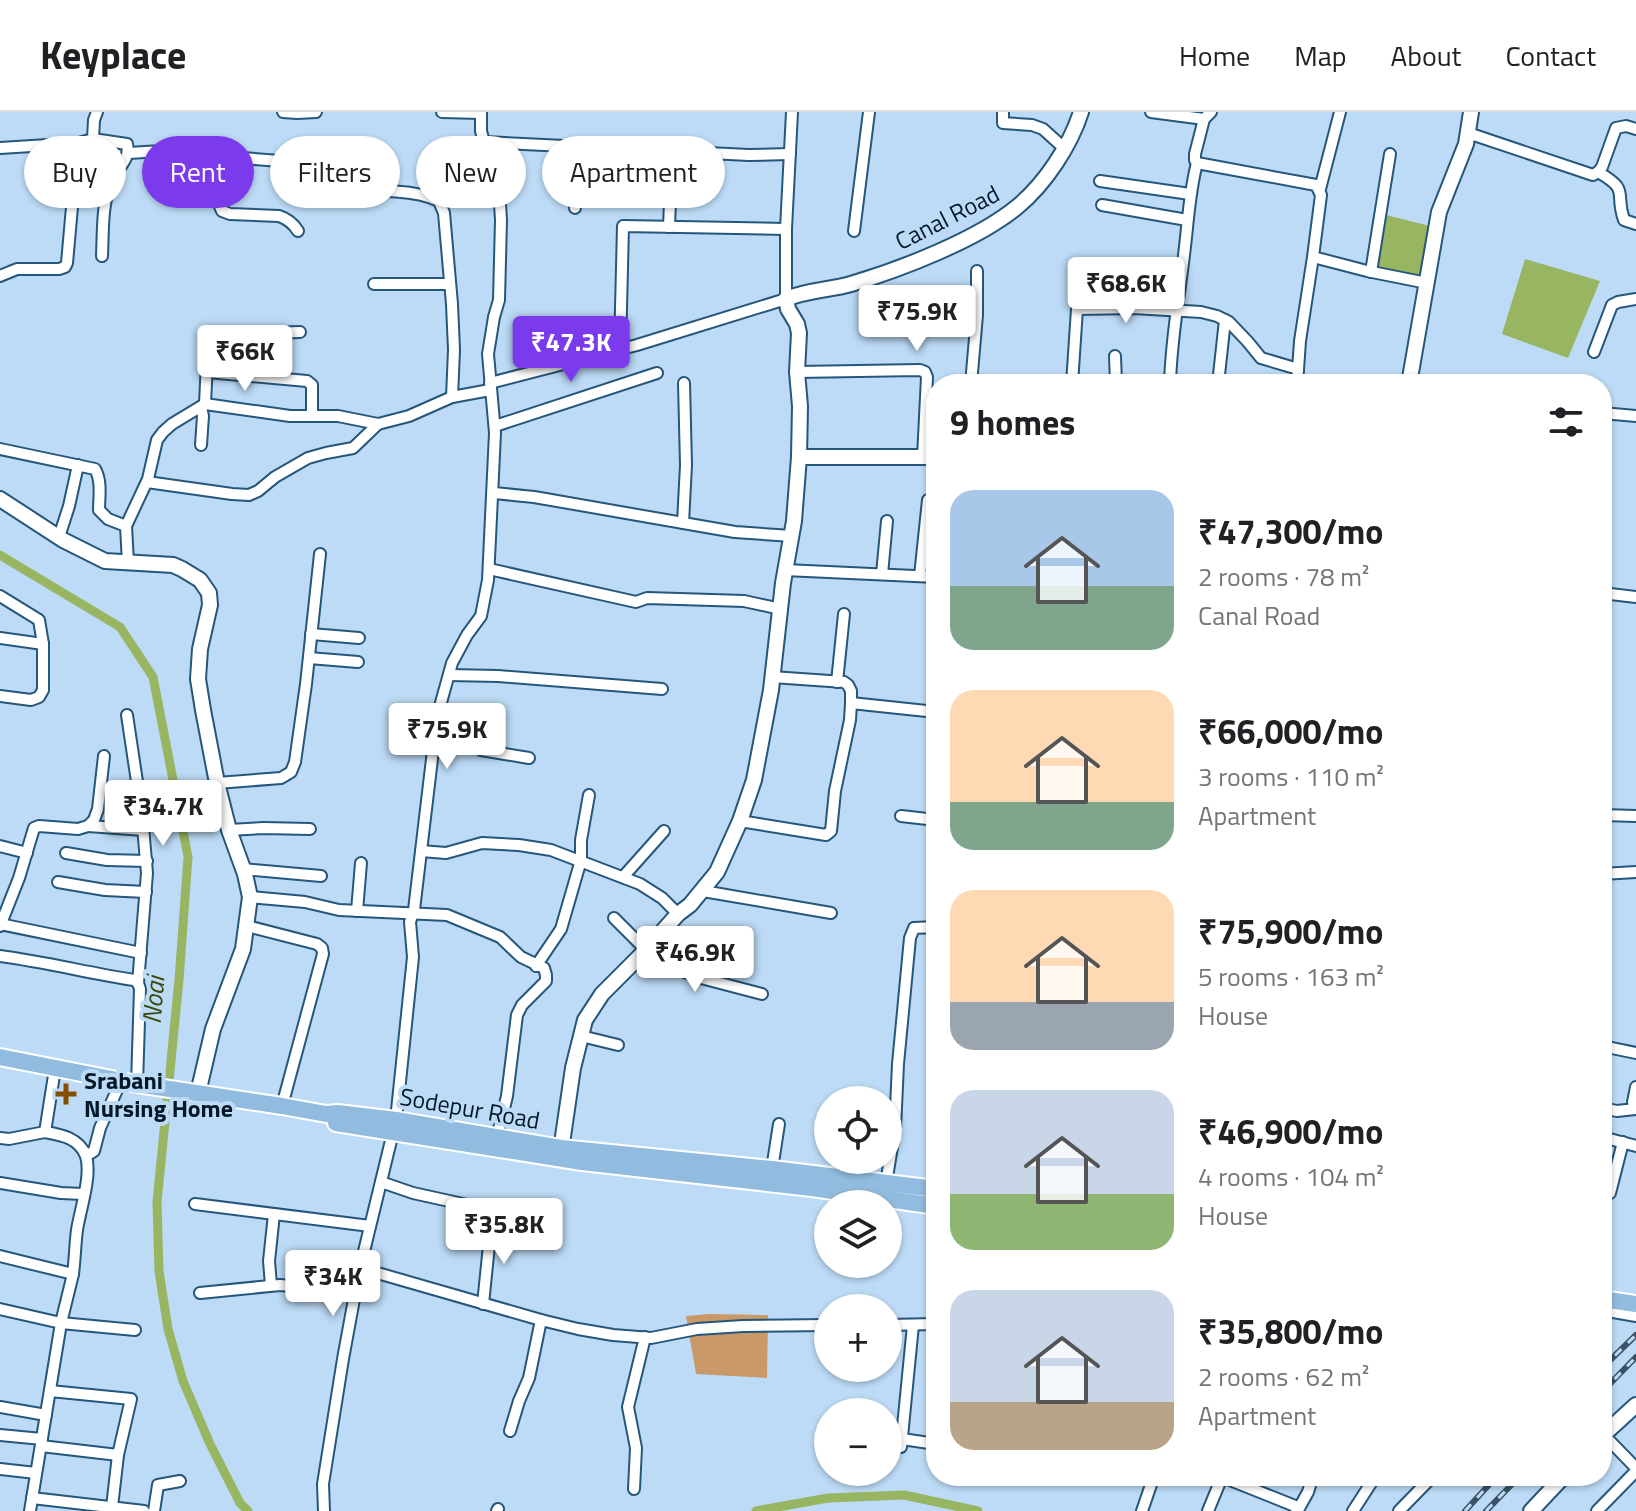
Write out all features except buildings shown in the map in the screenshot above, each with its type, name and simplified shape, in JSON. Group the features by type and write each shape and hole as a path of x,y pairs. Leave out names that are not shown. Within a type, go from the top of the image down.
{"main road":[{"name":"Sodepur Road","path":"0,1057 136,1084 326,1114 338,1113 394,1126 497,1137 560,1153 772,1169 926,1188"},
{"path":"394,1126 560,1153 926,1205"},
{"path":"1612,1300 1636,1301"}],"street":[{"path":"93,136 97,112"},
{"path":"283,112 316,112"},
{"path":"442,112 481,113 482,136"},
{"path":"560,1153 573,1068 585,1020 602,994 703,891 717,872 754,780 792,536 799,457 799,333 786,299 792,112"},
{"path":"854,231 869,112"},
{"path":"1003,112 1003,123 1043,129 1065,149"},
{"name":"Canal Road","path":"378,424 409,416 452,397 620,350 804,293 832,289 873,277 953,245 1022,202 1065,149 1081,112"},
{"path":"1151,112 1208,116 1195,154 1197,163 1190,194 1171,374"},
{"path":"1298,374 1320,189 1340,112"},
{"path":"1411,374 1439,212 1466,144 1471,112"},
{"path":"1468,133 1593,175 1602,167 1616,128 1626,126 1636,129"},
{"path":"102,256 108,188 129,153 126,144"},
{"path":"0,148 24,146"},
{"path":"129,153 142,152"},
{"path":"725,153 790,154"},
{"path":"1371,272 1390,154"},
{"path":"1197,163 1316,185 1320,189"},
{"path":"1598,172 1615,182 1619,188 1624,220 1636,224"},
{"path":"1100,181 1190,194"},
{"path":"400,192 426,195 439,201 444,213 454,350 452,397"},
{"path":"1102,205 1187,220"},
{"path":"0,276 17,269 65,267 72,208"},
{"path":"221,208 230,214 286,218 298,231"},
{"path":"324,1511 323,1484 343,1359 360,1268 394,1126 413,957 410,922 437,717 452,663 484,608 494,493 494,421 488,354 499,300 500,208"},
{"path":"669,227 670,208"},
{"path":"620,350 623,226 786,229"},
{"path":"1313,257 1427,283"},
{"path":"972,374 977,271"},
{"path":"374,284 450,284"},
{"path":"1594,352 1612,305 1636,299"},
{"path":"1073,374 1077,309 1134,308 1201,312 1217,316 1225,320 1261,358 1298,369"},
{"path":"1219,374 1225,320"},
{"path":"201,445 208,339 212,335 300,332"},
{"path":"1115,356 1116,374"},
{"path":"797,372 920,370 926,374"},
{"path":"207,372 307,381 312,385 312,415"},
{"path":"494,421 657,373"},
{"path":"683,523 686,465 684,383"},
{"path":"128,563 126,526 147,482 157,440 163,432 203,406 290,416 338,416 378,424"},
{"path":"1612,414 1636,416"},
{"path":"147,482 249,495 308,458 353,448 378,424"},
{"path":"0,449 95,469 98,474 99,510 108,519 126,526"},
{"path":"799,457 926,457"},
{"path":"59,537 78,465"},
{"path":"494,493 534,497 735,532 792,536"},
{"path":"0,499 59,537 105,561 173,565 200,580 209,593 210,605 200,649 198,679 217,783 250,897 243,949 193,1092"},
{"path":"920,576 926,519"},
{"path":"882,574 887,521"},
{"path":"217,783 281,778 291,772 309,658 320,554"},
{"path":"489,569 636,602 647,598 719,599 781,609"},
{"path":"785,570 926,576"},
{"path":"1612,594 1636,597"},
{"path":"0,596 39,620 43,644 43,690 39,697 31,700 0,696"},
{"path":"837,682 844,614"},
{"path":"311,634 359,638"},
{"path":"0,638 43,644"},
{"path":"309,658 358,662"},
{"path":"449,675 662,689"},
{"path":"740,821 829,833 850,720 851,691 844,682 772,677"},
{"path":"851,703 926,711"},
{"path":"86,1156 94,1151 100,1128 136,1084 138,983 147,861 127,715"},
{"path":"437,717 481,725 484,728 481,750 529,758"},
{"path":"88,826 98,809 104,756"},
{"path":"536,966 561,929 581,860 581,840 589,795"},
{"path":"1612,815 1636,816"},
{"path":"901,816 926,819"},
{"path":"141,953 0,925 36,826 144,830"},
{"path":"229,830 310,829"},
{"path":"623,877 664,831"},
{"path":"421,851 446,853 482,843 551,850 640,884 662,898 678,914"},
{"path":"0,846 27,853"},
{"path":"66,853 107,860 147,861"},
{"path":"357,911 361,863"},
{"path":"243,869 321,876"},
{"path":"1612,873 1636,872"},
{"path":"58,882 105,890 146,892"},
{"path":"703,891 831,913"},
{"path":"250,897 305,902 339,910 447,915 500,937 521,957 544,968 546,981 522,1005 517,1015 507,1096 497,1137"},
{"path":"614,918 643,953 701,978 762,994"},
{"path":"247,926 317,944 322,948 323,954 282,1106"},
{"path":"886,1183 895,1129 910,938 914,928 926,927"},
{"path":"0,956 35,960 138,983"},
{"path":"581,1036 618,1045"},
{"path":"1612,1048 1636,1053"},
{"path":"45,1132 55,1069"},
{"path":"1612,1110 1636,1109 1633,1102 1636,1087"},
{"path":"772,1169 779,1124"},
{"path":"0,1138 45,1132 63,1135 73,1139 86,1156 87,1173 73,1274 61,1323 30,1511"},
{"path":"1612,1139 1636,1146"},
{"path":"1612,1185 1623,1142"},
{"path":"381,1182 413,1193 481,1208 489,1214 491,1226 483,1304"},
{"path":"0,1183 83,1194"},
{"path":"195,1204 370,1226"},
{"path":"271,1285 269,1261 274,1214"},
{"path":"0,1256 73,1274"},
{"path":"360,1268 578,1329 651,1338 697,1329 814,1325"},
{"path":"200,1293 271,1285 356,1294"},
{"path":"1612,1295 1636,1301"},
{"path":"0,1309 61,1323 135,1330"},
{"path":"1612,1312 1636,1316"},
{"path":"510,1431 529,1378 541,1320"},
{"path":"902,1325 926,1324"},
{"path":"913,1325 902,1443 926,1444"},
{"path":"634,1489 636,1448 628,1407 645,1337"},
{"path":"50,1391 131,1399 118,1455 112,1507"},
{"path":"1612,1428 1636,1405"},
{"path":"0,1407 46,1415"},
{"path":"0,1435 118,1455"},
{"path":"1597,1511 1636,1470 1612,1445"},
{"path":"0,1469 36,1473"},
{"path":"154,1511 158,1485 180,1481"},
{"path":"1142,1511 1151,1486"},
{"path":"1208,1511 1217,1486"},
{"path":"1246,1486 1298,1510 1310,1486"},
{"path":"1353,1511 1369,1486"},
{"path":"1399,1511 1423,1486"},
{"path":"1531,1511 1555,1486"},
{"path":"32,1498 144,1511"}],"shaded area":[{"path":"1386,215 1430,226 1422,277 1376,268"},
{"path":"1525,259 1600,281 1568,358 1502,334"},
{"path":"768,1315 767,1378 696,1374 686,1316"}],"waterway":[{"name":"Noai","path":"0,555 120,627 153,677 188,857 157,1202 159,1271 168,1329 183,1381 210,1444 240,1503 248,1511"},
{"name":"Noai","path":"756,1511 828,1498 904,1495 978,1511"}],"railway":[{"path":"1612,1358 1636,1335"},
{"path":"1612,1382 1636,1357"},
{"path":"1465,1511 1488,1486"},
{"path":"1486,1511 1510,1486"}],"place":[{"name":"Srabani Nursing Home","path":"66,1094"}]}
